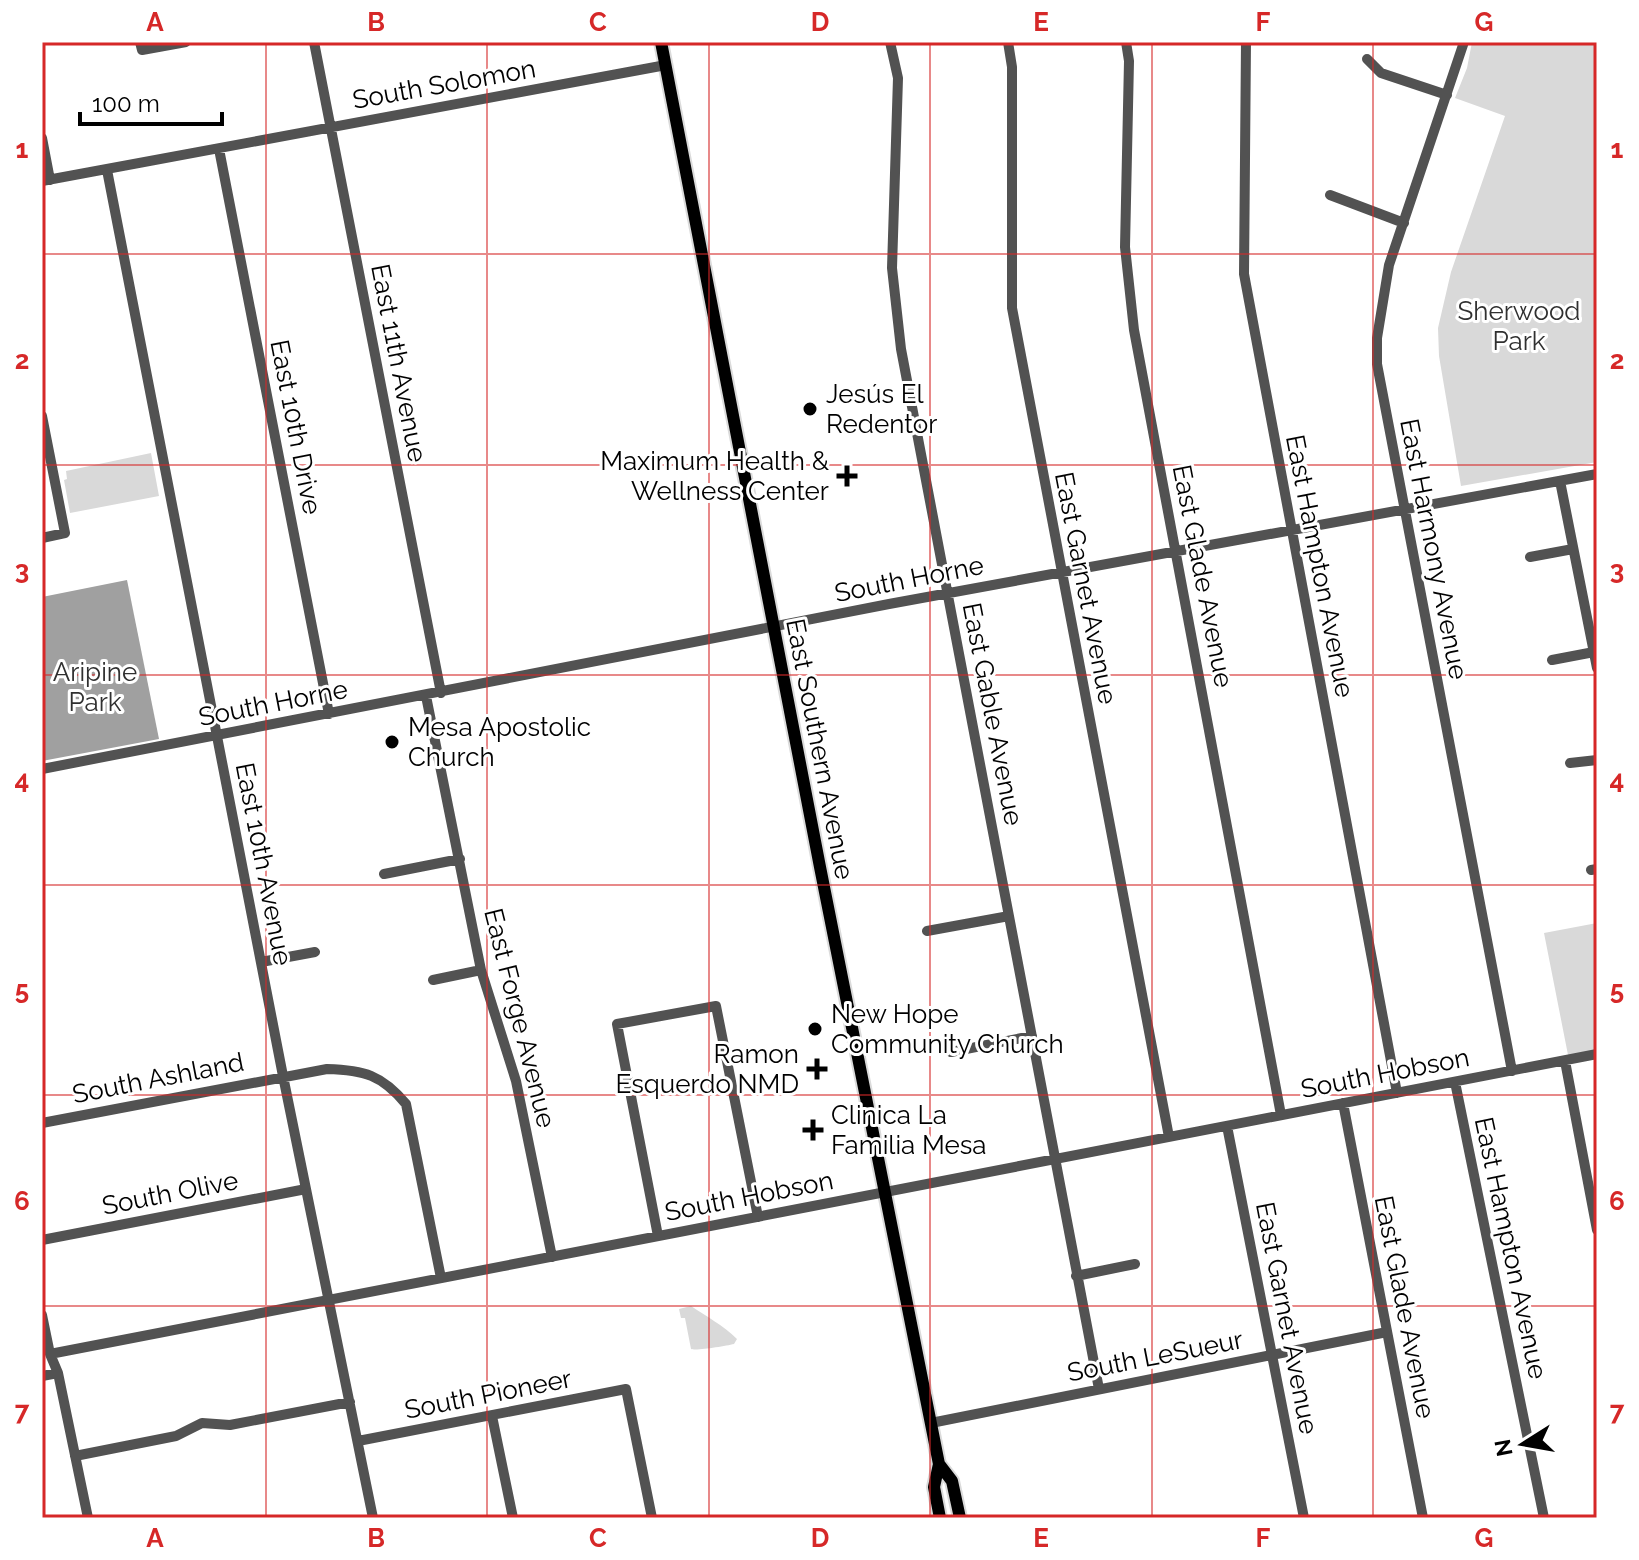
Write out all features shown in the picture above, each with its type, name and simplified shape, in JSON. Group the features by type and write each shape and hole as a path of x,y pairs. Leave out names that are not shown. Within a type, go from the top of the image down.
{"main road":[{"name":"East Southern Avenue","path":"661,42 939,1464 934,1487 940,1518"},
{"name":"East Southern Avenue","path":"939,1464 952,1481 960,1518"}],"street":[{"path":"141,46 186,42"},
{"name":"East 11th Avenue","path":"314,42 441,693"},
{"name":"East Gable Avenue","path":"890,42 898,78 894,282 901,349 1099,1389"},
{"name":"East Garnet Avenue","path":"1008,42 1012,67 1012,308 1169,1137"},
{"name":"East Glade Avenue","path":"1126,42 1129,61 1125,247 1134,330 1281,1115"},
{"name":"East Hampton Avenue","path":"1246,42 1244,274 1397,1093"},
{"name":"East Harmony Avenue","path":"1464,42 1389,265 1377,338 1379,381 1512,1071"},
{"path":"1367,59 1381,73 1447,95"},
{"name":"South Solomon","path":"46,181 666,65"},
{"path":"42,138 46,181"},
{"name":"East 10th Drive","path":"219,149 329,714"},
{"name":"East 10th Avenue","path":"107,170 283,1076 373,1518"},
{"path":"1330,195 1404,223"},
{"path":"42,416 65,533 42,538"},
{"name":"South Horne","path":"42,769 1061,572 1597,474"},
{"path":"1560,481 1597,668"},
{"path":"1530,557 1573,549"},
{"path":"1552,660 1594,652"},
{"name":"East Forge Avenue","path":"426,696 481,970 516,1081 552,1257"},
{"path":"1570,763 1597,760"},
{"path":"384,874 460,859"},
{"path":"927,931 1009,916"},
{"path":"261,962 315,952"},
{"path":"433,980 481,970"},
{"path":"658,1236 617,1024 716,1006 758,1217"},
{"path":"951,1052 1032,1036"},
{"name":"South Hobson","path":"50,1354 1597,1054"},
{"path":"1565,1061 1597,1230"},
{"path":"283,1076 327,1069 353,1070 375,1076 393,1088 406,1104 441,1278"},
{"name":"South Ashland","path":"42,1123 283,1076"},
{"name":"East Hampton Avenue","path":"1455,1082 1544,1518"},
{"name":"East Glade Avenue","path":"1343,1103 1423,1518"},
{"name":"East Garnet Avenue","path":"1227,1126 1304,1518"},
{"name":"South Olive","path":"42,1240 306,1189"},
{"path":"1076,1276 1135,1264"},
{"path":"42,1315 50,1354 58,1373 88,1518"},
{"name":"South LeSueur","path":"931,1423 1387,1332"},
{"path":"42,1376 58,1373"},
{"name":"South Pioneer","path":"358,1441 626,1389 652,1518"},
{"path":"75,1456 176,1436 202,1423 230,1425 350,1402"},
{"path":"492,1416 513,1518"}],"green space":[{"name":"Sherwood Park","path":"1472,42 1597,42 1597,462 1461,486 1439,356 1438,328 1451,272 1505,116 1455,98 1467,68"},
{"path":"151,453 159,496 70,513 64,480 67,479 66,471"},
{"path":"1597,923 1597,1054 1569,1060 1544,933"},
{"path":"691,1306 732,1334 737,1339 734,1344 691,1349 685,1318 681,1318 679,1309"}],"shaded area":[{"name":"Aripine Park","path":"127,580 159,739 42,761 42,597"}],"place":[{"name":"Jesús El Redentor","path":"810,409"},
{"name":"Maximum Health & Wellness Center","path":"847,476"},
{"name":"Mesa Apostolic Church","path":"392,742"},
{"name":"New Hope Community Church","path":"815,1029"},
{"name":"Ramon Esquerdo NMD","path":"817,1069"},
{"name":"Clinica La Familia Mesa","path":"813,1130"}]}
